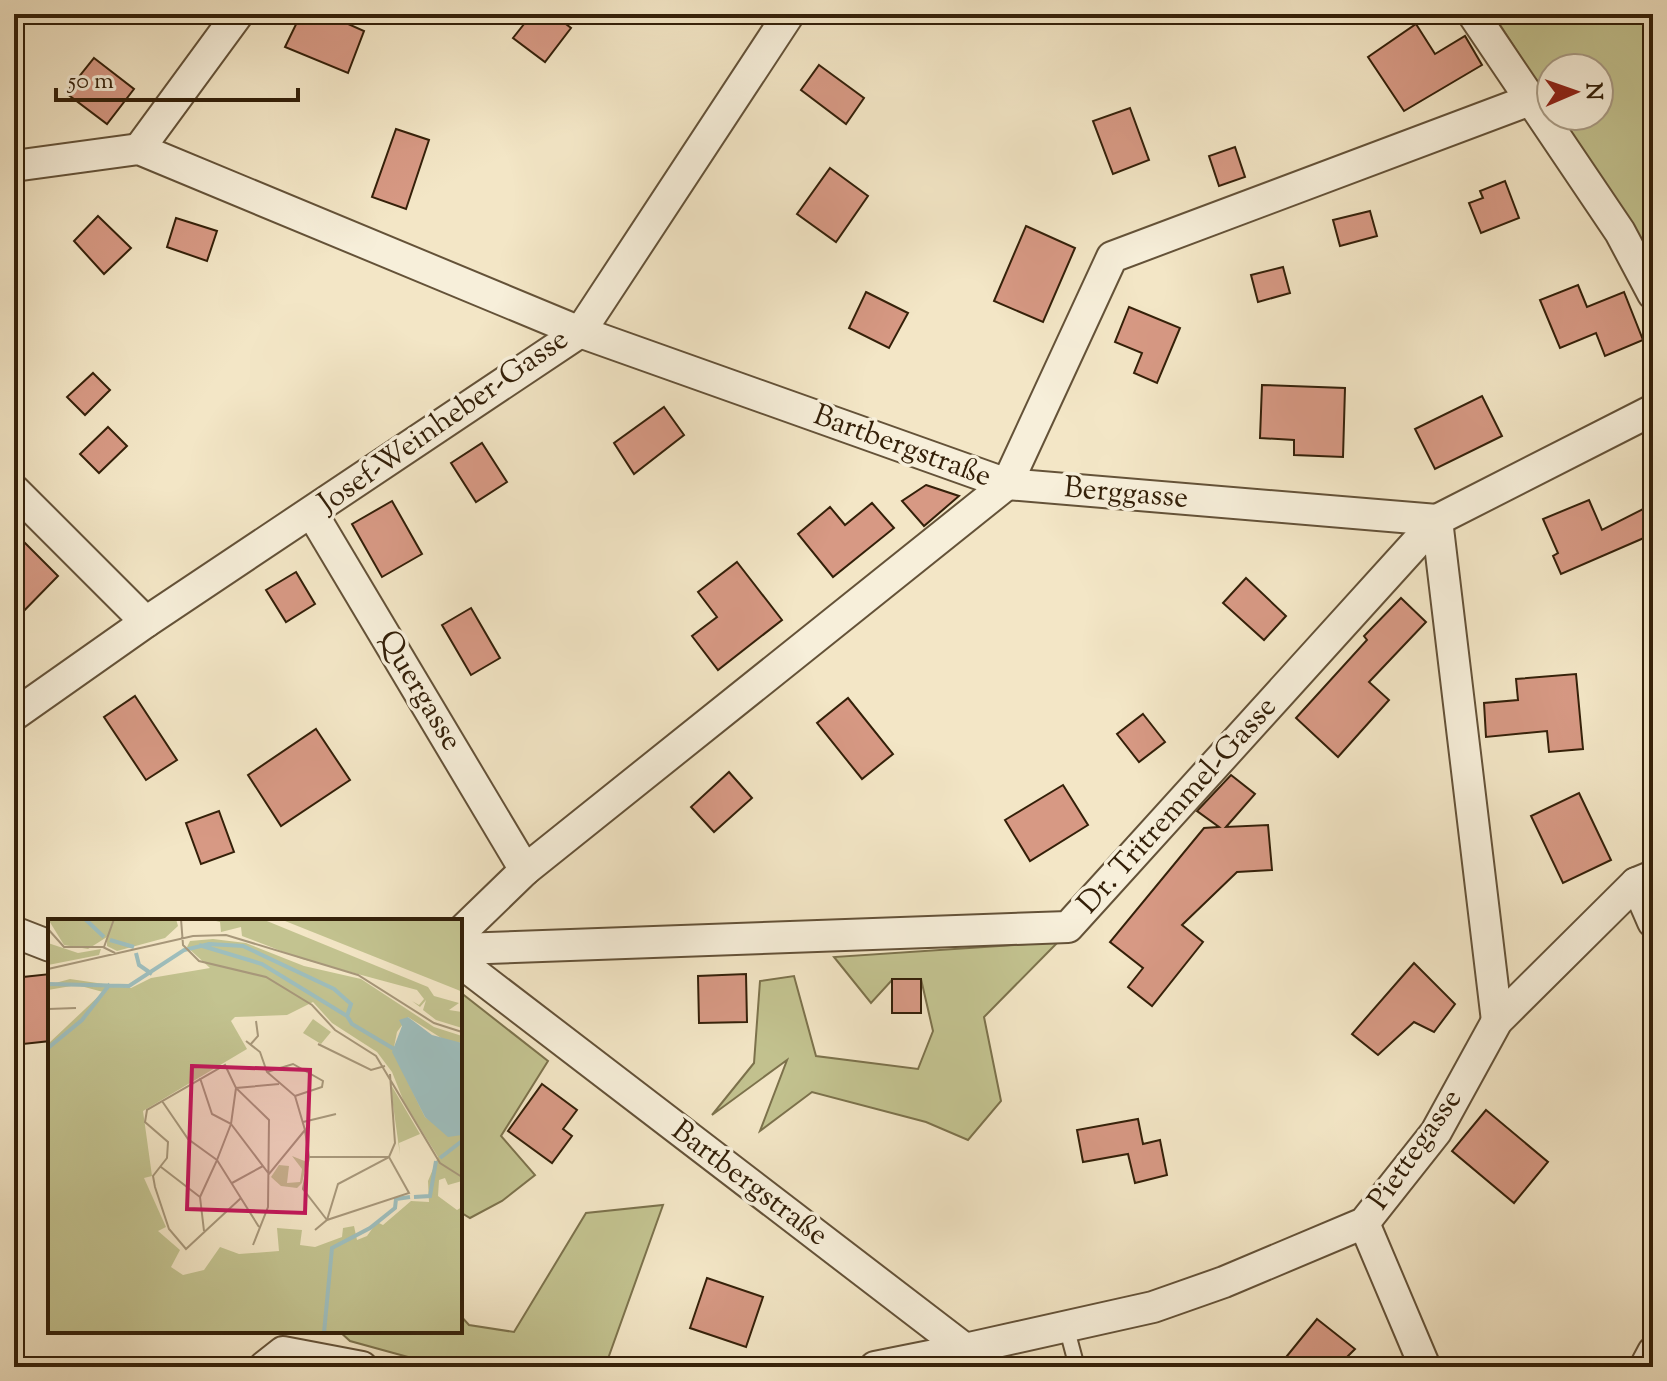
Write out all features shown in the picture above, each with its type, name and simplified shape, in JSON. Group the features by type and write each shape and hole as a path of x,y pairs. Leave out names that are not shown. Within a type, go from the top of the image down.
{"street":[{"path":"14,166 139,149 238,14"},
{"path":"580,332 789,14"},
{"path":"1473,14 1620,232 1653,294"},
{"path":"1007,484 1112,257 1530,100"},
{"name":"Josef-Weinheber-Gasse","path":"139,149 580,332"},
{"name":"Josef-Weinheber-Gasse","path":"14,715 146,622 580,332"},
{"name":"Bartbergstraße","path":"580,332 1007,484"},
{"name":"Dr. Tritremmel-Gasse","path":"462,949 1068,927 1437,520 1653,410"},
{"name":"Bartbergstraße","path":"462,931 525,870 1007,484"},
{"name":"Berggasse","path":"1007,484 1437,520"},
{"path":"14,490 146,622"},
{"name":"Quergasse","path":"312,513 525,870"},
{"path":"1437,520 1497,1021"},
{"path":"1645,880 1653,922"},
{"name":"Piettegasse","path":"965,1349 1153,1307 1224,1282 1364,1223 1436,1132 1497,1021 1645,880"},
{"path":"14,932 48,945"},
{"name":"Bartbergstraße","path":"462,964 965,1349"},
{"path":"1364,1223 1425,1367"},
{"path":"875,1367 965,1349"},
{"path":"264,1367 283,1352 362,1367"},
{"path":"1645,1367 1653,1352"}],"lane":[{"path":"1066,1326 1077,1367"}],"green space":[{"path":"1493,14 1653,14 1653,261 1569,132 1615,132 1615,52 1535,52 1535,79"},
{"path":"1058,942 984,1017 1001,1101 968,1140 926,1122 812,1092 760,1131 787,1060 712,1115 754,1063 760,981 794,976 816,1056 918,1069 933,1031 921,979 892,980 871,1003 834,957"},
{"path":"462,994 548,1061 501,1136 535,1175 502,1201 470,1218 462,1213"},
{"path":"663,1205 605,1367 437,1365 350,1341 341,1333 462,1333 462,1317 469,1325 514,1332 586,1213"}],"building":[{"path":"301,14 351,14 348,24 364,31 348,73 285,47"},
{"path":"532,14 553,14 571,28 545,62 513,38"},
{"path":"1416,24 1435,54 1465,36 1482,65 1404,111 1368,57"},
{"path":"94,58 134,89 107,124 66,93"},
{"path":"819,65 864,98 846,124 801,90"},
{"path":"1130,108 1149,160 1113,174 1093,121"},
{"path":"396,129 429,140 406,209 372,197"},
{"path":"1235,147 1245,177 1219,186 1209,156"},
{"path":"830,168 868,196 836,242 797,214"},
{"path":"1505,181 1519,218 1481,233 1469,203 1483,198 1480,191"},
{"path":"1370,211 1377,236 1340,246 1333,220"},
{"path":"98,216 131,248 104,274 74,241"},
{"path":"176,218 217,231 207,261 167,247"},
{"path":"1026,226 1075,248 1043,322 994,301"},
{"path":"1283,267 1290,293 1258,302 1251,275"},
{"path":"1578,285 1587,307 1624,292 1643,340 1605,356 1596,333 1560,348 1540,300"},
{"path":"866,292 908,313 889,348 849,328"},
{"path":"1129,307 1180,328 1157,383 1134,373 1142,353 1115,342"},
{"path":"93,373 110,390 85,415 67,397"},
{"path":"1262,385 1345,388 1343,457 1294,455 1294,440 1260,438"},
{"path":"1482,396 1502,436 1435,469 1415,429"},
{"path":"664,407 684,435 634,474 614,443"},
{"path":"108,427 127,446 99,473 80,454"},
{"path":"482,443 507,482 476,502 451,463"},
{"path":"926,485 959,496 924,526 902,501"},
{"path":"1589,500 1602,530 1653,504 1653,534 1561,574 1553,556 1558,553 1543,519"},
{"path":"392,501 422,554 382,577 352,524"},
{"path":"872,503 894,528 833,577 798,534 830,507 845,525"},
{"path":"14,532 58,576 14,621"},
{"path":"737,562 782,620 718,670 692,636 717,617 698,592"},
{"path":"296,572 315,604 286,622 266,590"},
{"path":"1246,578 1286,616 1264,640 1223,603"},
{"path":"1401,598 1426,622 1369,682 1389,700 1338,757 1296,718 1367,640 1364,636"},
{"path":"471,608 500,658 471,675 442,625"},
{"path":"1576,674 1583,749 1549,752 1547,731 1486,737 1484,703 1518,700 1516,679"},
{"path":"135,696 177,760 146,780 104,717"},
{"path":"848,698 893,754 862,779 817,723"},
{"path":"1143,714 1165,742 1139,762 1117,734"},
{"path":"316,729 350,780 281,826 248,775"},
{"path":"729,772 752,798 714,832 691,807"},
{"path":"1231,775 1255,794 1226,827 1268,825 1272,870 1237,872 1182,925 1203,942 1152,1006 1128,987 1143,968 1110,942 1204,828 1219,827 1197,811"},
{"path":"1063,785 1088,825 1030,861 1005,820"},
{"path":"1579,793 1611,860 1563,883 1531,816"},
{"path":"219,811 234,852 201,864 186,823"},
{"path":"1414,963 1455,1004 1434,1032 1414,1022 1378,1055 1352,1034"},
{"path":"48,974 48,1041 14,1045 14,978"},
{"path":"746,974 747,1022 699,1023 698,976"},
{"path":"892,979 921,979 921,1013 892,1013"},
{"path":"542,1084 577,1110 563,1129 572,1136 552,1163 508,1131"},
{"path":"1486,1110 1548,1162 1514,1203 1452,1151"},
{"path":"1138,1119 1143,1144 1160,1140 1167,1175 1135,1183 1128,1154 1083,1162 1077,1130"},
{"path":"707,1278 763,1297 746,1347 690,1328"},
{"path":"1317,1319 1355,1349 1337,1367 1278,1367"}]}
